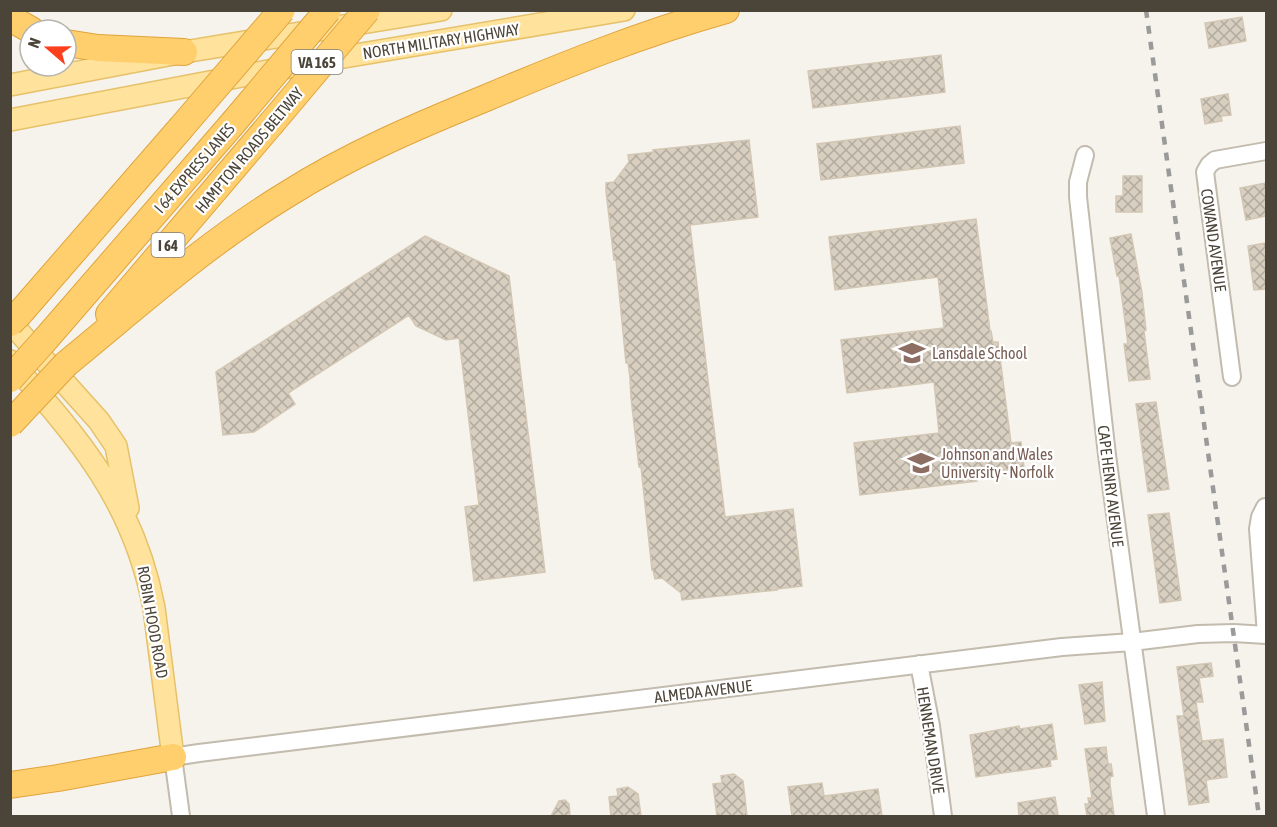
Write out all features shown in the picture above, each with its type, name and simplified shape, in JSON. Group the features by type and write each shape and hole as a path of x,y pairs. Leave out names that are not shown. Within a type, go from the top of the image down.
{"highway":[{"path":"238,61 270,10"},
{"path":"14,319 282,10"},
{"name":"I 64 EXPRESS LANES","path":"10,379 233,123 328,10"},
{"name":"HAMPTON ROADS BELTWAY","path":"10,424 66,364 367,10"},
{"path":"66,364 195,259 251,217 325,171 398,134 544,73 671,26 726,10"},
{"path":"78,45 184,52"},
{"path":"10,785 173,757"}],"main road":[{"name":"NORTH MILITARY HIGHWAY","path":"10,85 184,52 441,10"},
{"name":"NORTH MILITARY HIGHWAY","path":"10,120 326,60 624,10"},
{"path":"14,319 99,421 116,446 132,532"},
{"name":"ROBIN HOOD ROAD","path":"10,361 59,416 96,463 132,532 150,585 173,757"}],"street":[{"name":"COWAND AVENUE","path":"1232,376 1206,172 1215,160 1266,151"},
{"name":"CAPE HENRY AVENUE","path":"1085,155 1078,182 1078,197 1096,364 1156,816"},
{"path":"1265,507 1258,529 1266,635"},
{"name":"ALMEDA AVENUE","path":"173,757 1062,647 1198,634 1266,635"},
{"name":"HENNEMAN DRIVE","path":"920,664 943,816"},
{"name":"ROBIN HOOD ROAD","path":"173,757 181,816"}],"building":[{"path":"1242,17 1246,41 1209,48 1205,23"},
{"path":"941,55 945,92 813,108 808,71"},
{"path":"1228,94 1231,115 1221,116 1222,121 1205,124 1201,99"},
{"path":"960,126 964,163 821,180 817,144"},
{"path":"749,140 758,217 690,225 708,380 725,517 793,509 802,586 682,600 681,593 662,578 655,579 652,570 606,183 614,182 629,162 628,155 654,152 653,150"},
{"path":"1123,176 1142,176 1142,212 1116,212 1116,196 1123,196"},
{"path":"1266,183 1266,216 1246,220 1240,188"},
{"path":"976,219 990,331 993,342 998,342 1011,443 1021,442 1024,468 976,473 977,481 860,495 854,443 939,433 934,382 847,393 841,340 944,328 938,277 835,290 829,237"},
{"path":"1131,234 1142,293 1150,379 1129,381 1124,344 1128,344 1119,276 1117,276 1110,238"},
{"path":"425,236 509,276 545,572 474,581 465,507 479,505 459,338 446,340 416,326 409,315 288,393 295,404 254,432 223,435 216,372"},
{"path":"1266,243 1266,289 1254,290 1248,246"},
{"path":"1156,402 1169,489 1148,492 1136,404"},
{"path":"1169,513 1181,600 1160,603 1148,515"},
{"path":"1211,663 1213,676 1199,678 1203,702 1196,702 1202,741 1223,739 1227,777 1206,780 1209,802 1189,805 1177,716 1184,716 1177,667"},
{"path":"1102,682 1105,721 1085,724 1079,685"},
{"path":"1052,724 1057,759 1050,760 1051,766 976,777 970,735 1019,726 1020,729"},
{"path":"1106,747 1108,764 1111,764 1113,776 1110,777 1110,784 1114,815 1087,816 1085,804 1089,804 1088,798 1092,798 1085,749"},
{"path":"734,774 743,781 747,816 717,816 713,784 722,783 721,776"},
{"path":"822,783 824,796 878,789 882,816 792,816 788,787"},
{"path":"628,787 638,794 641,816 611,816 609,797 618,796 617,789"},
{"path":"1055,797 1058,815 1019,816 1018,803"},
{"path":"565,800 569,804 570,816 551,816 559,801"}],"railway":[{"path":"1146,10 1259,816"}],"place":[{"name":"Lansdale School","path":"912,353"},
{"name":"Johnson and Wales University - Norfolk","path":"921,463"}]}
